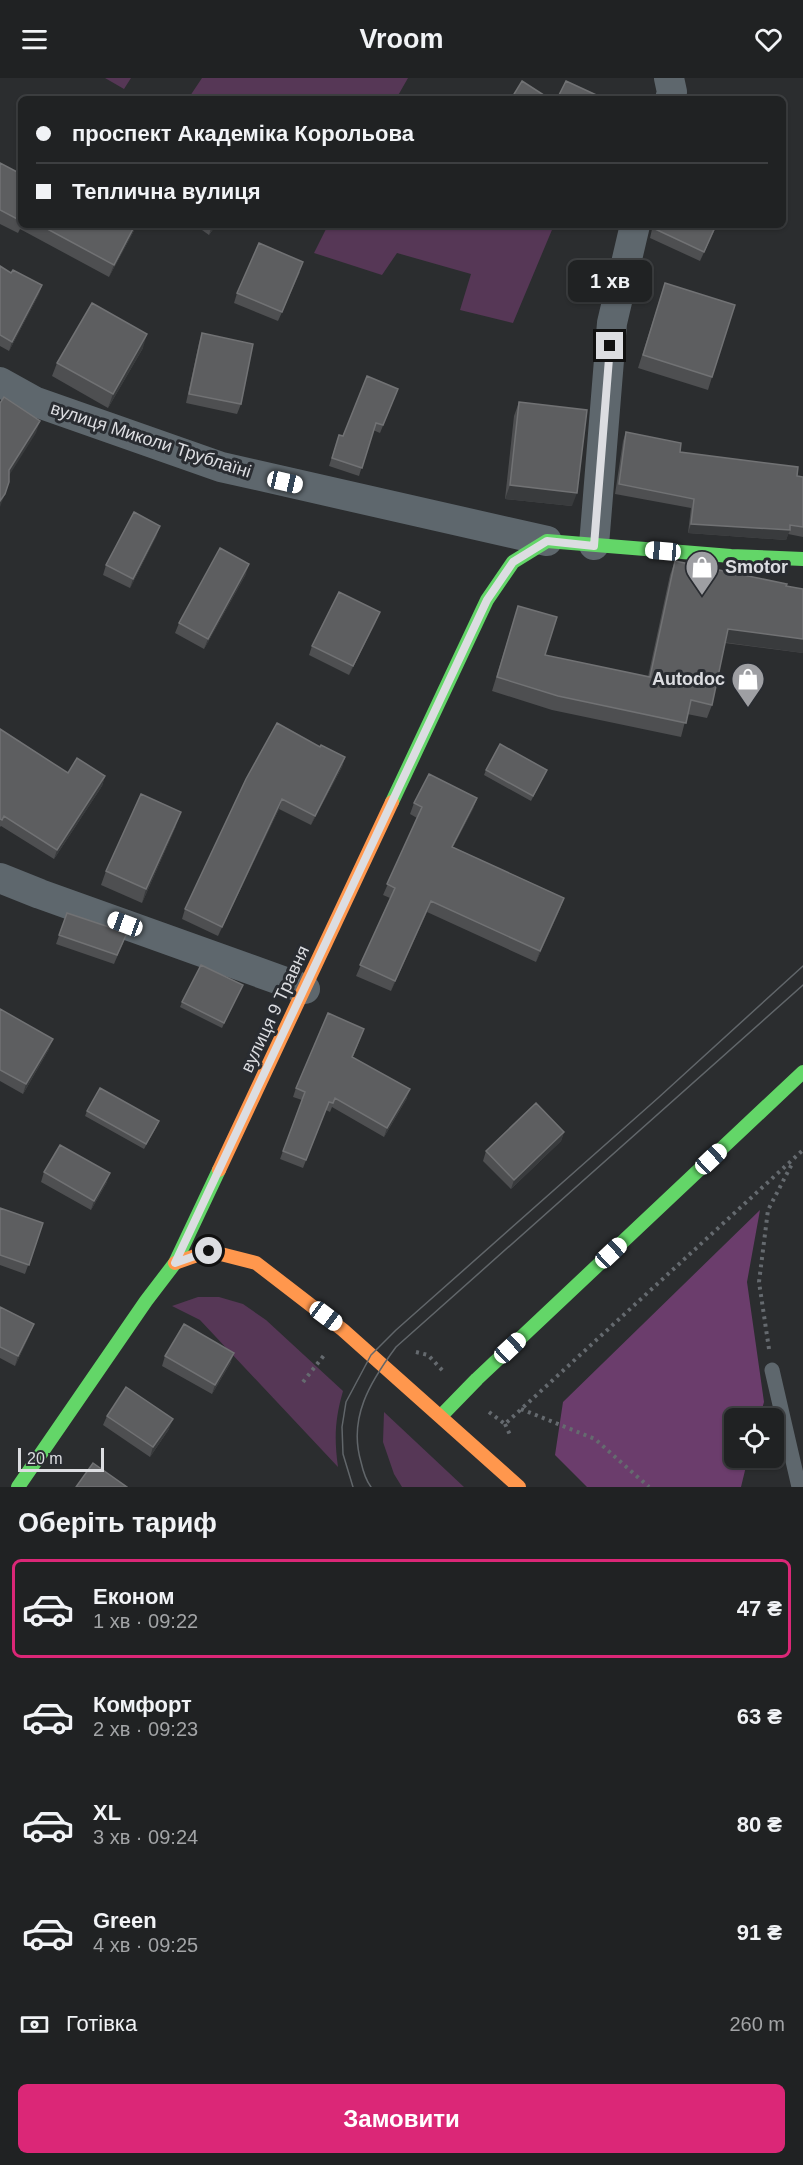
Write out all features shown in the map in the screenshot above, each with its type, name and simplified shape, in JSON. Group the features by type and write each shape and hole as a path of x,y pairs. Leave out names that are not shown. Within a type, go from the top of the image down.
{"main road":[{"name":"вулиця Миколи Трублаїні","path":"547,541 731,556 803,558"},
{"name":"вулиця 9 Травня","path":"18,1487 146,1301 175,1263 487,600 513,562 547,541"},
{"path":"441,1416 477,1379 803,1072"},
{"path":"175,1263 209,1251 256,1263 344,1330 519,1487"}],"street":[{"path":"669,78 671,96"},
{"path":"594,546 612,323 634,228"},
{"name":"вулиця Миколи Трублаїні","path":"0,381 36,402 221,467 547,541"},
{"path":"0,878 305,989"}],"lane":[{"path":"772,1370 799,1487"}],"path":[{"path":"772,1370 759,1282 768,1210 795,1158"},
{"path":"521,1409 595,1439 649,1487"}],"shaded area":[{"path":"105,78 131,78 124,89"},
{"path":"202,78 408,78 398,96 190,96"},
{"path":"326,228 553,228 513,323 460,310 471,274 397,253 382,275 314,253"},
{"path":"760,1210 747,1282 764,1402 762,1408 724,1408 724,1468 746,1468 741,1487 587,1487 555,1455 563,1402"},
{"path":"198,1297 219,1297 243,1304 266,1320 343,1391 336,1429 338,1467 200,1320 172,1306"},
{"path":"384,1412 464,1487 402,1487 394,1474 383,1442"}],"building":[{"path":"522,81 545,96 513,96"},
{"path":"566,81 598,96 558,96"},
{"path":"0,163 18,172 18,219 0,210"},
{"path":"46,228 133,228 114,265"},
{"path":"653,228 715,228 704,252"},
{"path":"259,243 303,262 282,312 237,293"},
{"path":"0,266 11,273 13,270 42,285 12,342 0,335"},
{"path":"665,283 735,305 712,377 643,355"},
{"path":"92,303 147,334 113,394 57,363"},
{"path":"202,333 253,344 241,404 189,394"},
{"path":"367,376 398,389 383,425 376,423 362,468 332,458 339,435 343,436"},
{"path":"4,397 40,421 9,470 9,482 0,501 0,403"},
{"path":"519,402 587,410 577,493 510,485"},
{"path":"626,432 681,443 680,452 798,467 797,476 803,477 803,527 790,525 790,530 691,524 694,499 619,484"},
{"path":"134,512 160,526 133,579 106,565"},
{"path":"220,548 249,564 208,639 179,623"},
{"path":"675,561 803,589 803,639 728,629 712,705 691,700 686,723 558,696 497,677 518,606 557,617 545,655 650,677"},
{"path":"339,592 380,612 353,666 312,646"},
{"path":"277,723 320,747 321,745 345,757 315,816 282,799 222,927 185,909 246,779"},
{"path":"0,729 68,773 77,758 105,776 57,850 4,816 2,820 0,819"},
{"path":"500,744 547,770 533,796 486,770"},
{"path":"429,774 477,798 452,847 564,898 540,951 431,901 395,981 360,965 395,888 387,884 422,807 414,803"},
{"path":"141,794 181,812 146,889 106,871"},
{"path":"67,913 127,933 117,955 59,935"},
{"path":"201,965 243,985 224,1023 182,1002"},
{"path":"0,1009 53,1039 26,1084 0,1070"},
{"path":"328,1013 364,1029 352,1057 410,1089 387,1128 335,1098 333,1103 329,1102 306,1160 283,1151 305,1092 296,1088"},
{"path":"100,1088 159,1121 146,1144 87,1111"},
{"path":"536,1103 564,1132 514,1180 486,1151"},
{"path":"60,1145 110,1173 94,1201 44,1172"},
{"path":"0,1208 43,1223 29,1265 0,1255"},
{"path":"0,1307 34,1324 18,1356 0,1347"},
{"path":"184,1324 234,1353 215,1385 165,1356"},
{"path":"126,1387 173,1419 153,1447 107,1416"},
{"path":"93,1463 127,1487 76,1487"}],"tram line":[{"path":"353,1487 343,1454 342,1427 346,1402 371,1355 396,1330 803,966"},
{"path":"371,1487 363,1472 357,1430 370,1387 396,1347 803,985"}],"traffic: fast":[{"path":"392,802 487,600 513,562 547,541 731,556 803,559"},
{"path":"441,1416 477,1379 803,1072"},
{"path":"18,1487 146,1301 175,1263 219,1170"}],"traffic: slow":[{"path":"219,1170 392,802"},
{"path":"175,1263 209,1251 256,1263 343,1330 519,1487"}],"place":[{"name":"Smotor","path":"702,596"},
{"name":"Autodoc","path":"748,708"}],"route":[{"path":"209,1251 175,1263 487,600 513,562 547,541 594,546 610,346"}]}
